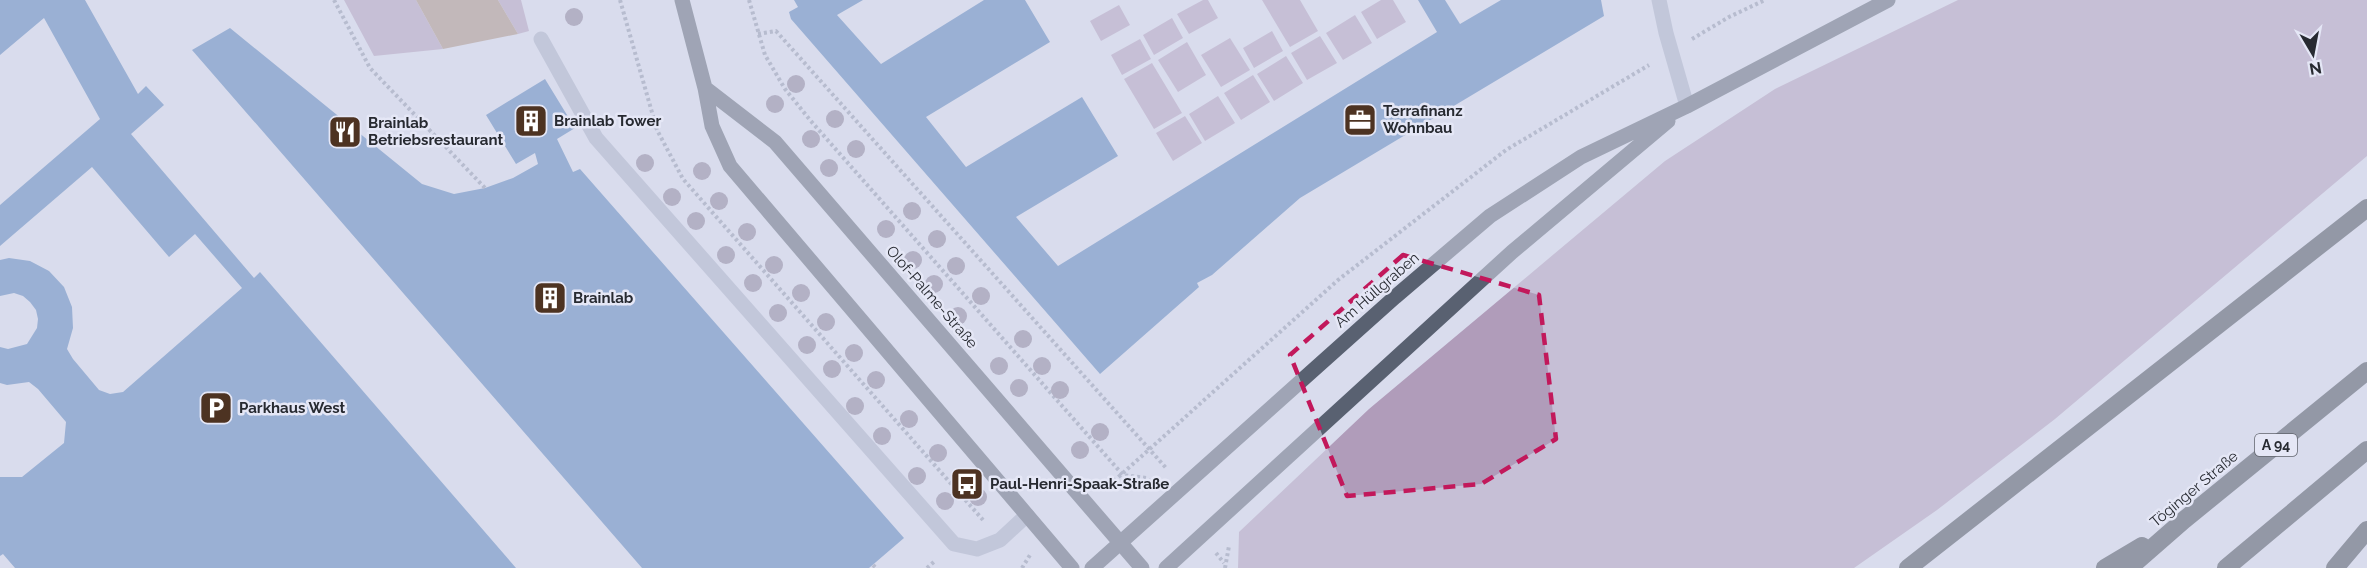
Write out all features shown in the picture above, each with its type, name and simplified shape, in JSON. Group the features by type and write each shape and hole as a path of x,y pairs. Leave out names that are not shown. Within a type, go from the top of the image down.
{"highway":[{"path":"1908,568 2367,208"},
{"name":"Töginger Straße","path":"2129,568 2184,520 2367,371"},
{"path":"2226,568 2367,450"},
{"path":"2105,568 2184,520"},
{"path":"2335,568 2367,530"}],"main road":[{"path":"682,0 705,88 712,126 730,166 1072,568"},
{"name":"Am Hüllgraben","path":"1120,542 1490,216 1581,157 1687,106 1888,0"},
{"name":"Olof-Palme-Straße","path":"705,88 775,142 1142,568"},
{"name":"Am Hüllgraben","path":"1166,568 1512,252 1687,106"},
{"path":"1092,568 1120,542"}],"street":[{"path":"1659,0 1687,106"},
{"path":"541,39 596,138 954,544 977,549 1000,540 1027,515"}],"path":[{"path":"334,0 370,68 485,188"},
{"path":"620,0 657,130 683,179 1023,566 1022,568"},
{"path":"749,0 765,55 785,89 810,120 1123,475 1147,478 1167,499"},
{"path":"1123,475 1338,280 1506,150 1710,28 1765,0"},
{"path":"758,34 776,31 1181,486"},
{"path":"1215,524 1230,542 1225,566"},
{"path":"1202,537 1225,566"}],"highlighted area":[{"path":"1403,255 1539,295 1556,439 1481,484 1347,496 1290,355"}],"shaded area":[{"path":"344,0 416,0 443,49 374,56"},
{"path":"416,0 498,0 518,34 443,49"},
{"path":"498,0 521,0 529,31 518,34"},
{"path":"1203,0 1208,0 1218,18 1189,34 1177,14"},
{"path":"1262,0 1300,0 1318,31 1290,47"},
{"path":"1381,0 1393,0 1406,22 1377,39 1361,12"},
{"path":"1958,0 2367,0 2367,156 2055,419 1937,510 1854,568 1238,568 1239,532 1369,409 1665,161 1775,89"},
{"path":"1119,5 1130,25 1101,41 1090,21"},
{"path":"1355,15 1372,43 1343,60 1326,33"},
{"path":"1172,18 1183,38 1154,55 1143,35"},
{"path":"1272,31 1283,51 1254,68 1243,48"},
{"path":"1320,36 1337,63 1307,80 1291,53"},
{"path":"1230,38 1250,70 1221,87 1201,55"},
{"path":"1140,39 1151,59 1122,75 1111,55"},
{"path":"1187,42 1206,75 1178,92 1158,60"},
{"path":"1286,56 1303,83 1274,101 1257,74"},
{"path":"1152,63 1182,113 1154,129 1124,79"},
{"path":"1253,75 1270,102 1241,120 1224,93"},
{"path":"1218,96 1235,123 1205,141 1189,114"},
{"path":"1185,116 1202,143 1173,161 1156,133"}],"building":[{"name":"Parkhaus West","path":"0,0 85,0 138,94 146,86 164,105 131,134 254,278 260,272 516,568 15,568 3,554 0,556 0,477 22,477 64,443 66,422 38,389 29,382 7,385 0,383 0,347 8,349 27,344 37,328 38,319 36,310 23,296 14,293 0,296 0,260 9,258 30,261 49,271 64,287 72,307 73,328 67,349 99,390 110,394 123,392 242,288 195,234 169,257 92,167 0,246 0,205 100,119 44,18 0,55"},
{"path":"794,0 863,0 837,15 881,64 984,0 1025,0 1050,42 926,117 966,167 1082,97 1118,156 1016,217 1058,266 1437,32 1418,0 1445,0 1460,24 1501,0 1601,0 1604,16 1300,198 1212,275 1197,283 1199,287 1100,374 791,19 789,12 798,7"},
{"name":"Brainlab","path":"230,28 422,184 454,194 485,188 513,178 538,164 535,153 516,164 486,115 545,79 575,128 557,139 573,172 580,169 904,538 869,568 642,568 192,50"}],"place":[{"name":"Terrafinanz Wohnbau","path":"1360,120"},
{"name":"Brainlab Tower","path":"531,121"},
{"name":"Brainlab Betriebsrestaurant","path":"345,132"},
{"name":"Brainlab","path":"550,298"},
{"name":"Parkhaus West","path":"216,408"},
{"name":"Paul-Henri-Spaak-Straße","path":"967,484"}]}
